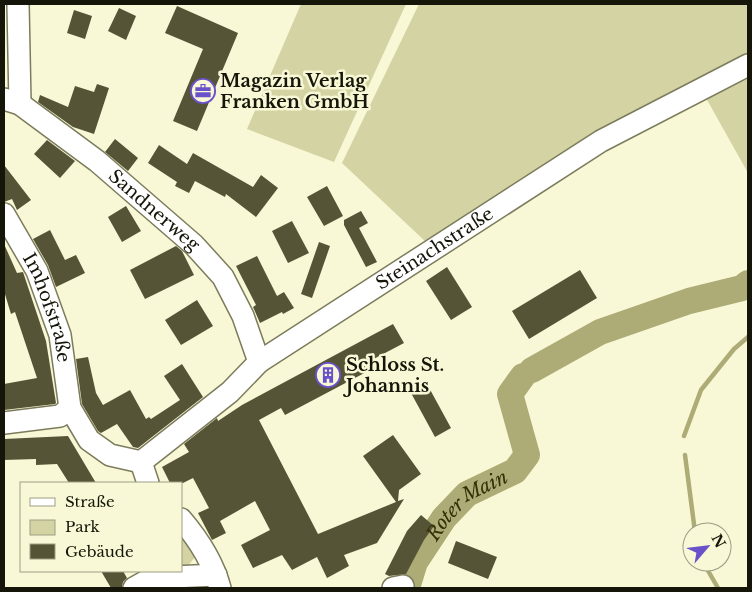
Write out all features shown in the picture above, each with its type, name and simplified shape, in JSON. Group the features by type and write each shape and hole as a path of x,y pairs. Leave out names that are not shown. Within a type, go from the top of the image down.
{"street":[{"path":"12,101 18,4"},
{"name":"Steinachstraße","path":"141,462 230,392 259,362 601,140 748,65"},
{"name":"Sandnerweg","path":"12,101 97,161 198,250 223,277 243,316 259,362"},
{"name":"Imhofstraße","path":"4,214 37,271 60,335 70,408"},
{"path":"4,423 60,416 70,408 89,440 110,455 141,462 148,482"},
{"path":"146,579 218,582 204,548 182,521"}],"green space":[{"path":"301,4 406,4 334,162 247,129"},
{"path":"419,4 748,4 748,57 427,243 342,163"},
{"path":"748,79 748,173 706,98"},
{"path":"182,529 196,556 187,567 182,569"}],"building":[{"path":"177,6 238,33 197,131 173,121 203,49 165,33"},
{"path":"119,8 136,16 126,40 108,31"},
{"path":"74,10 92,16 85,39 67,33"},
{"path":"97,84 109,88 94,134 73,127 38,102 40,95 68,107 75,86 94,92"},
{"path":"115,139 138,158 128,171 105,152"},
{"path":"47,140 75,161 60,178 34,154"},
{"path":"159,145 187,164 193,153 253,187 261,175 278,188 256,217 226,194 225,197 195,181 189,193 175,186 177,182 148,163"},
{"path":"4,165 31,200 17,210 12,199 4,202"},
{"path":"327,186 343,216 324,226 307,197"},
{"path":"126,206 141,231 122,242 108,217"},
{"path":"361,211 368,223 359,228 377,262 366,267 344,225 344,220"},
{"path":"292,221 309,253 288,263 272,231"},
{"path":"50,230 65,260 76,255 85,273 56,287 48,265 33,239"},
{"path":"319,242 330,246 312,298 301,294"},
{"path":"4,244 17,273 23,272 46,341 55,404 4,410 4,384 37,378 15,312 11,314 4,291"},
{"path":"176,246 182,251 194,275 145,299 130,270"},
{"path":"257,256 277,296 284,292 294,308 260,323 253,307 256,305 236,266"},
{"path":"447,267 472,307 451,320 426,281"},
{"path":"580,270 597,298 529,339 512,311"},
{"path":"197,300 213,326 181,345 165,320"},
{"path":"393,324 404,343 368,362 372,369 285,415 281,408 259,420 318,534 396,502 363,456 393,435 421,474 399,490 398,501 404,499 377,543 344,555 349,566 327,578 317,557 292,570 282,555 253,568 241,545 270,530 255,501 220,521 226,533 212,540 198,513 209,508 193,478 183,483 170,482 162,467 189,452 184,444 217,418 218,421 242,405"},
{"path":"88,357 96,393 103,405 130,390 146,419 149,417 151,419 180,400 164,376 182,364 203,397 138,448 133,447 117,424 101,433 98,431 82,404 76,359"},
{"path":"427,384 451,428 435,437 411,393"},
{"path":"68,436 95,482 68,482 57,464 36,465 36,459 4,460 4,439"},
{"path":"421,515 434,526 424,540 406,574 389,576 385,574 407,531"},
{"path":"456,541 497,557 488,579 448,563"},
{"path":"102,572 124,572 127,578 123,582 122,587 111,588"}],"waterway":[{"name":"Roter Main","path":"532,370 600,332 689,301 742,288 748,283"},
{"path":"684,436 701,390 734,349 748,337"},
{"name":"Roter Main","path":"407,588 415,562 444,518 467,494 515,471 527,455 510,394 523,376"},
{"path":"685,455 694,522"},
{"path":"709,572 718,588"}],"place":[{"name":"Magazin Verlag Franken GmbH","path":"203,91"},
{"name":"Schloss St. Johannis","path":"328,375"}]}
